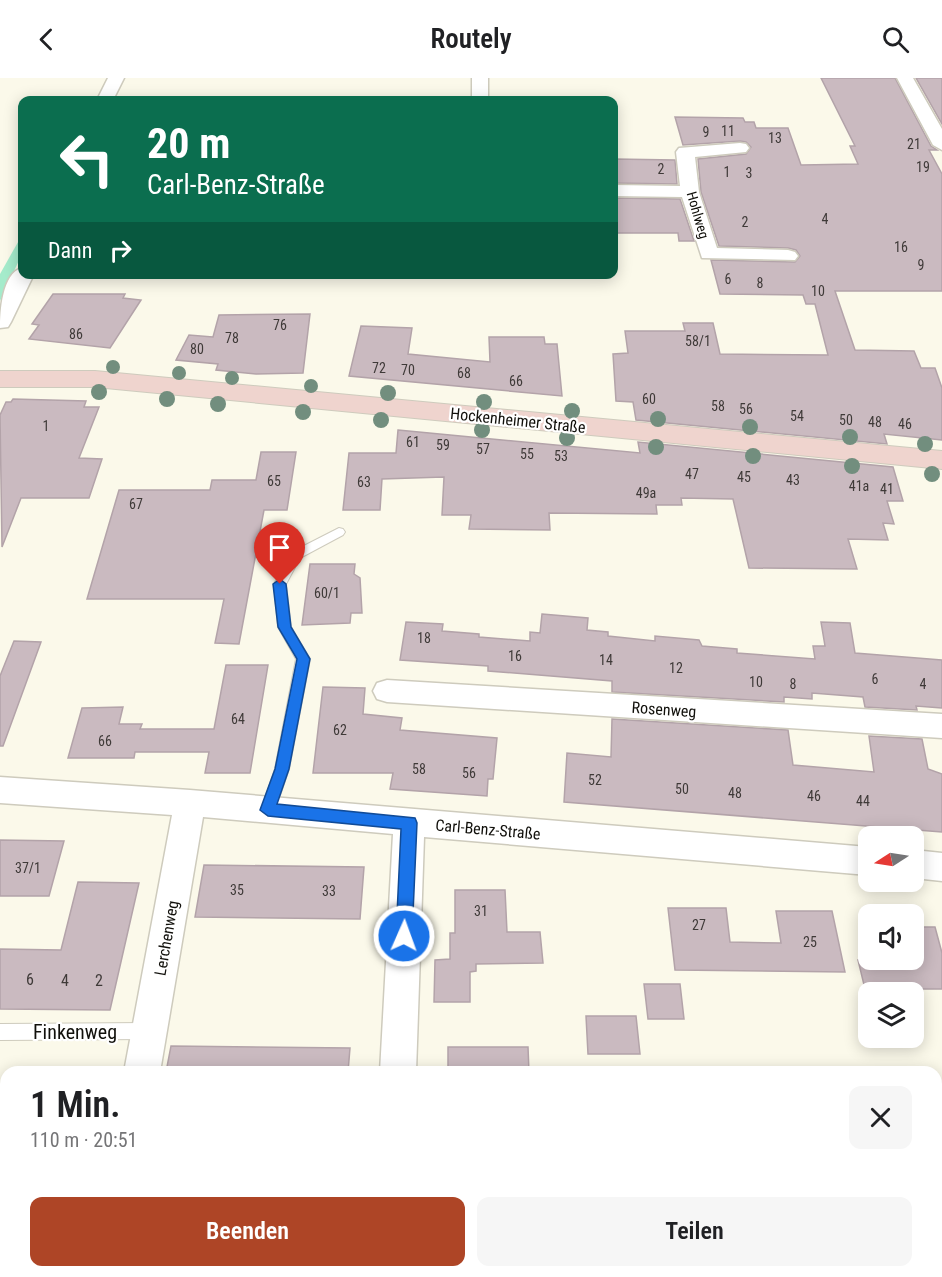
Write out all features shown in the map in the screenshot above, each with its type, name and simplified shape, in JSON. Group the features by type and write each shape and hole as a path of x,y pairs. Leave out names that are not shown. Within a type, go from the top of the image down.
{"street":[{"path":"107,96 116,78"},
{"path":"480,78 480,96"},
{"path":"905,78 942,145"},
{"name":"Hohlweg","path":"740,148 685,152 690,192 710,254 788,256"},
{"path":"618,191 690,192"},
{"path":"0,322 22,279"},
{"name":"Hockenheimer Straße","path":"0,361 95,379 942,460"},
{"name":"Hockenheimer Straße","path":"0,379 95,379"},
{"name":"Rosenweg","path":"387,692 942,726"},
{"name":"Carl-Benz-Straße","path":"0,790 190,802 409,823 858,860"},
{"name":"Lerchenweg","path":"143,1066 190,802"},
{"path":"398,1066 409,823"},
{"path":"924,865 942,867"}],"lane":[{"path":"268,810 282,769 303,659 285,627 280,584 296,555 339,532"},
{"name":"Finkenweg","path":"0,1032 150,1031"}],"green space":[{"path":"18,242 18,263 0,301 0,274"}],"building":[{"path":"821,78 895,78 931,146 937,150 929,150 942,174 942,291 835,291 855,350 914,351 921,368 935,368 942,388 942,440 884,434 887,444 636,420 633,402 616,401 613,354 628,353 625,331 685,331 683,323 713,323 720,354 828,355 815,304 806,304 803,295 720,294 711,260 795,262 800,256 796,250 788,248 719,246 701,192 698,159 746,154 751,147 746,142 740,141 683,145 675,117 743,118 745,122 754,122 756,128 788,128 801,165 858,164 850,146 855,146"},
{"path":"916,78 942,78 942,124"},
{"path":"618,159 675,160 677,184 618,183"},
{"path":"618,198 680,199 694,241 679,241 678,233 618,233"},
{"path":"53,294 125,294 123,298 141,300 110,348 29,339 39,325 32,324"},
{"path":"310,314 303,373 256,374 216,370 218,364 176,360 189,335 213,337 219,315"},
{"path":"361,326 412,328 408,354 490,362 489,337 544,337 545,344 557,344 562,396 349,376"},
{"path":"13,399 86,401 84,407 99,407 79,458 102,459 89,498 21,498 2,547 0,415 6,402 11,402"},
{"path":"398,430 640,453 638,442 893,467 903,501 887,501 894,524 883,523 888,540 848,539 857,569 749,568 733,499 681,498 682,505 656,505 657,514 549,513 550,530 469,529 471,515 442,515 444,477 382,479 380,510 343,510 349,453 396,453"},
{"path":"261,452 296,452 287,510 264,510 239,644 215,643 224,599 87,599 119,490 210,490 212,480 256,480"},
{"path":"310,564 355,564 354,574 360,578 362,613 351,613 350,623 302,625"},
{"path":"542,614 588,618 587,630 608,632 608,636 655,641 655,636 699,640 702,646 737,649 737,653 815,659 813,646 825,646 821,622 850,623 855,653 942,660 942,708 916,706 917,710 865,707 863,697 812,693 812,699 784,697 784,702 612,692 612,681 488,671 488,666 400,660 406,622 443,624 442,631 479,634 479,637 530,641 530,632 540,633"},
{"path":"14,641 41,642 3,746 0,746 0,676"},
{"path":"226,665 268,665 250,773 205,773 209,752 135,752 134,758 68,758 82,708 123,707 119,724 142,724 140,729 214,729"},
{"path":"323,687 365,688 363,714 402,718 400,730 497,738 493,779 488,779 487,796 390,789 393,773 313,773"},
{"path":"612,719 788,730 793,765 874,772 869,736 922,739 928,769 942,774 942,832 924,831 924,826 866,826 564,802 567,753 611,757"},
{"path":"0,840 64,841 49,896 0,896"},
{"path":"204,865 364,867 360,919 195,917"},
{"path":"78,882 139,883 110,1010 0,1009 0,949 61,950"},
{"path":"455,890 505,890 507,932 540,932 543,963 476,964 476,971 470,972 470,1002 434,1002 435,960 450,959 450,933 455,933"},
{"path":"668,908 726,908 730,942 781,943 776,911 832,911 845,972 675,970"},
{"path":"924,927 935,927 942,953 942,989 924,989 924,982 863,982 860,970 924,970"},
{"path":"644,984 680,984 684,1019 648,1019"},
{"path":"586,1016 636,1016 640,1054 588,1054"},
{"path":"171,1046 350,1048 348,1066 167,1066"},
{"path":"448,1047 528,1047 529,1066 448,1066"}],"route":[{"path":"280,584 285,627 303,659 282,769 268,810 409,823 404,936"}]}
